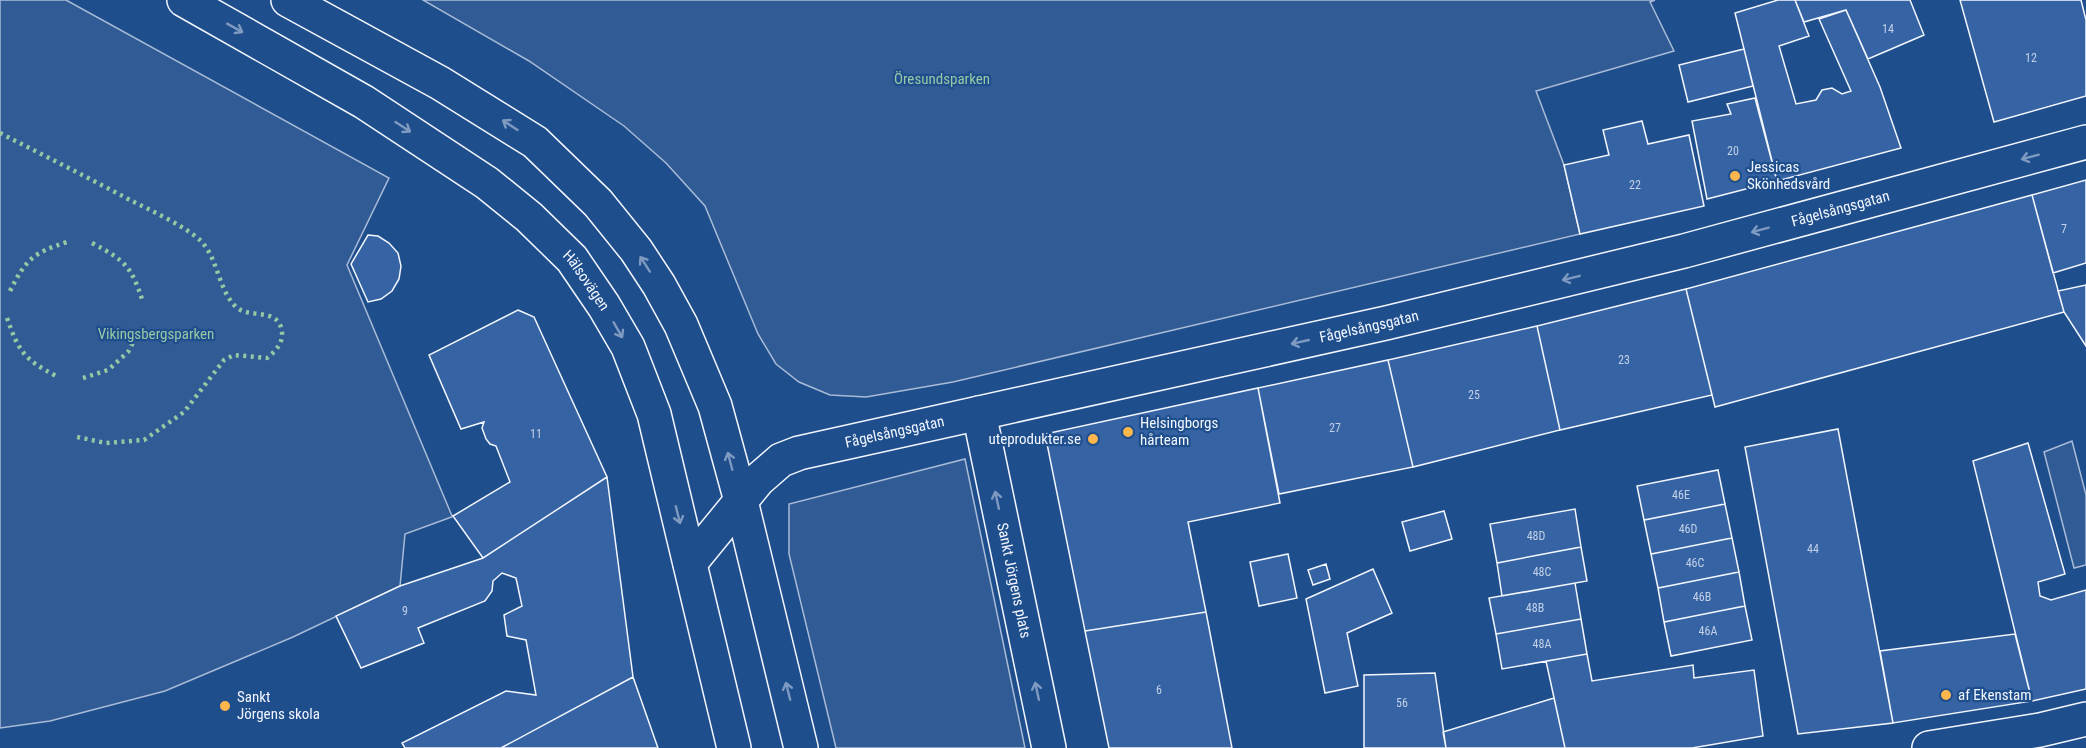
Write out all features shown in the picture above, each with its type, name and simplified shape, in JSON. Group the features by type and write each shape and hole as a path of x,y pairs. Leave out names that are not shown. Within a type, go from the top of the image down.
{"street":[{"name":"Hälsovägen","path":"184,0 364,102 488,183 529,217 572,259 628,347 654,414 734,748"},
{"path":"288,0 440,83 535,142 598,203 636,250 659,285 681,326 715,406 741,501 801,748"},
{"name":"Fågelsångsgatan","path":"690,563 769,468 799,453 1374,325 1672,253 2086,142"},
{"name":"Sankt Jörgens plats","path":"979,413 1049,748"},
{"path":"1929,748 2040,730 2086,719"}],"shaded area":[{"path":"0,0 66,0 389,178 347,265 452,516 457,515 405,534 400,586 293,637 165,691 50,721 0,728"},
{"path":"423,0 1655,0 1650,2 1674,51 1536,91 1564,165 1580,234 953,382 866,397 830,395 799,382 776,364 758,334 705,206 666,163 624,126 529,61"},
{"path":"2072,441 2086,495 2086,565 2074,568 2044,452"},
{"path":"965,459 1025,748 836,748 789,554 789,504"}],"building":[{"path":"1778,0 1795,0 1809,36 1779,46 1796,104 1816,100 1822,90 1832,88 1842,94 1851,91 1819,19 1846,10 1880,87 1901,148 1777,181 1735,13"},
{"path":"1795,0 1910,0 1924,35 1868,59 1846,10 1804,22"},
{"path":"1960,0 2081,0 2086,20 2086,96 1994,122"},
{"path":"1744,49 1753,86 1688,102 1679,65"},
{"path":"1755,98 1777,181 1707,199 1692,121 1731,114 1727,104"},
{"path":"1642,121 1648,144 1689,135 1704,206 1580,234 1564,165 1609,155 1603,130"},
{"path":"2086,180 2086,263 2053,273 2032,195"},
{"path":"2032,195 2064,312 1715,407 1686,289"},
{"path":"368,235 378,236 389,243 398,253 401,266 399,279 392,291 381,299 368,302 351,264"},
{"path":"2086,285 2086,346 2064,312 2058,291"},
{"path":"1686,289 1712,395 1560,430 1537,326"},
{"path":"518,310 534,317 607,477 483,558 453,516 510,482 496,446 490,444 486,439 482,428 484,422 461,429 429,355"},
{"path":"1537,326 1560,430 1413,467 1388,360"},
{"path":"1388,360 1413,467 1279,494 1258,388"},
{"path":"1258,388 1280,503 1188,522 1206,612 1085,631 1045,434"},
{"path":"1838,429 1893,723 1798,734 1745,447"},
{"path":"2028,443 2065,574 2038,582 2040,596 2051,600 2086,590 2086,689 2032,701 1973,461"},
{"path":"1718,470 1725,504 1644,520 1637,486"},
{"path":"607,477 633,677 501,748 405,748 402,743 506,691 536,695 526,640 507,636 504,615 522,606 516,578 502,573 493,581 492,591 485,601 418,628 424,643 361,668 336,616 400,586 483,558"},
{"path":"1725,504 1732,538 1651,554 1644,520"},
{"path":"1575,509 1581,547 1497,563 1490,524"},
{"path":"1444,511 1452,539 1410,551 1402,522"},
{"path":"1732,538 1739,572 1658,588 1651,554"},
{"path":"1581,547 1587,581 1502,596 1497,563"},
{"path":"1288,554 1297,598 1259,606 1250,562"},
{"path":"1326,564 1330,579 1313,585 1308,570"},
{"path":"1373,569 1392,613 1347,633 1358,686 1325,693 1306,599"},
{"path":"1739,572 1745,606 1664,622 1658,588"},
{"path":"1575,583 1581,619 1496,634 1489,598"},
{"path":"1745,606 1752,640 1671,656 1664,622"},
{"path":"1206,612 1232,748 1109,748 1085,631"},
{"path":"1581,619 1587,654 1502,669 1496,634"},
{"path":"2015,634 2032,701 1893,723 1880,651"},
{"path":"1587,654 1592,681 1693,665 1694,678 1754,670 1763,736 1692,748 1565,748 1546,661"},
{"path":"1435,673 1446,748 1364,748 1364,675"},
{"path":"633,677 658,748 501,748"},
{"path":"1554,698 1565,748 1446,748 1443,732"}],"hedge":[{"path":"0,133 194,235 207,248 225,291 235,306 247,312 269,316 280,324 281,340 273,353 267,358 234,355 224,360 184,412 144,440 106,443 77,437"},
{"path":"10,291 26,264 38,254 67,242"},
{"path":"92,243 113,255 126,266 135,280 143,302"},
{"path":"7,318 15,339 24,353 37,365 56,376"},
{"path":"83,378 108,370 128,352 140,329"}],"place":[{"name":"Jessicas Skönhedsvård","path":"1735,176"},
{"name":"Helsingborgs hårteam","path":"1128,432"},
{"name":"uteprodukter.se","path":"1093,439"},
{"name":"af Ekenstam","path":"1946,695"},
{"name":"Sankt Jörgens skola","path":"225,706"}],"park label":[{"name":"Öresundsparken","path":"942,79"},
{"name":"Vikingsbergsparken","path":"156,334"}]}
